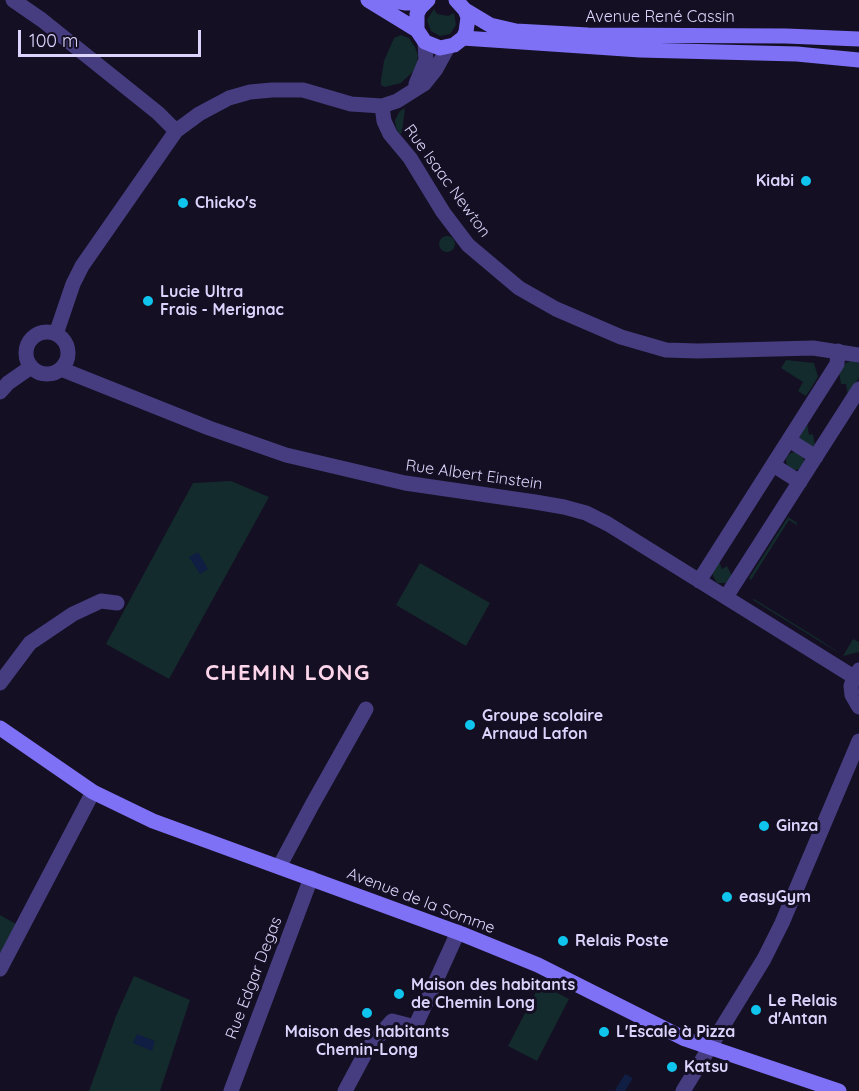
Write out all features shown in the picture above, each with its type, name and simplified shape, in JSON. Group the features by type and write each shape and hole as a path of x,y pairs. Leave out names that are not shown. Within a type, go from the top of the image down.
{"main road":[{"path":"368,0 403,19 432,46 448,48 463,38 468,24 461,4"},
{"path":"389,0 406,3 427,1"},
{"path":"421,36 417,14 427,1"},
{"name":"Avenue René Cassin","path":"461,4 490,25 516,31 588,35 754,35 859,39"},
{"name":"Avenue René Cassin","path":"463,38 628,49 797,54 859,60"},
{"name":"Avenue de la Somme","path":"0,728 93,792 153,821 458,932 538,965 685,1040 839,1091"}],"street":[{"path":"13,0 42,20 158,113 176,131"},
{"path":"404,97 414,87 425,67 427,51 421,36"},
{"path":"56,334 73,284 82,266 176,131 215,105 250,92 303,90 351,104 382,106 404,97 424,84 448,48"},
{"name":"Rue Isaac Newton","path":"382,106 384,121 390,134 414,163 440,207 468,245 519,288 556,309 621,338 666,350 813,348 859,355"},
{"path":"41,333 56,334 64,342 68,353 67,359 61,369 49,375 42,374 31,368 25,354 29,340 41,333"},
{"path":"699,581 837,364 838,351"},
{"path":"0,392 8,383 31,368"},
{"name":"Rue Albert Einstein","path":"61,369 218,431 286,455 405,483 535,502 586,513 608,524 856,674"},
{"path":"726,597 859,388"},
{"path":"789,440 816,457"},
{"path":"773,465 800,482"},
{"path":"0,683 30,644 73,614 101,601 117,603"},
{"path":"856,674 852,694 859,707"},
{"path":"279,867 366,709"},
{"path":"683,1091 764,959 782,924 859,741"},
{"path":"0,969 93,792"},
{"name":"Rue Edgar Degas","path":"231,1091 310,878"},
{"path":"345,1091 368,1048 392,1021 415,1027 458,932"}],"green space":[{"path":"434,9 437,14 448,16 454,13 456,25 450,34 440,36 431,31 427,20"},
{"path":"401,35 409,38 415,47 418,55 416,69 401,83 385,87 381,85 384,61 394,38"},
{"path":"405,108 400,134 395,120 400,111"},
{"path":"447,236 453,238 455,244 453,250 447,252 441,250 439,244 441,238"},
{"path":"786,360 814,363 818,377 806,396 798,391 803,382 781,368"},
{"path":"851,361 859,363 859,378 848,395 846,384 841,384 839,372 846,363"},
{"path":"807,423 809,435 813,434 815,446 813,447 799,438"},
{"path":"791,452 799,452 804,457 802,468 791,470 786,465 786,457"},
{"path":"231,481 269,497 169,679 106,644 193,483"},
{"path":"788,517 797,525 789,520 751,580 749,578"},
{"path":"719,561 722,569 727,566 732,576 726,583 717,583 712,573"},
{"path":"420,563 490,603 466,646 396,605"},
{"path":"753,600 817,638 842,655"},
{"path":"853,639 859,642 859,652 843,656"},
{"path":"0,915 16,924 0,954"},
{"path":"134,976 190,1000 160,1091 89,1091 116,1016"},
{"path":"540,984 569,999 537,1061 508,1046"}],"water":[{"path":"198,552 208,569 200,574 189,557"},
{"path":"137,1034 155,1041 152,1051 133,1043"},
{"path":"625,1074 633,1078 625,1091 615,1090"}],"place":[{"name":"Kiabi","path":"806,181"},
{"name":"Chicko's","path":"183,203"},
{"name":"Lucie Ultra Frais - Merignac","path":"148,301"},
{"name":"Groupe scolaire Arnaud Lafon","path":"470,725"},
{"name":"Ginza","path":"764,826"},
{"name":"easyGym","path":"727,897"},
{"name":"Relais Poste","path":"563,941"},
{"name":"Maison des habitants de Chemin Long","path":"399,994"},
{"name":"Le Relais d'Antan","path":"756,1010"},
{"name":"Maison des habitants Chemin-Long","path":"367,1013"},
{"name":"L'Escale à Pizza","path":"604,1032"},
{"name":"Katsu","path":"672,1067"}],"district":[{"name":"CHEMIN LONG","path":"288,673"}]}
